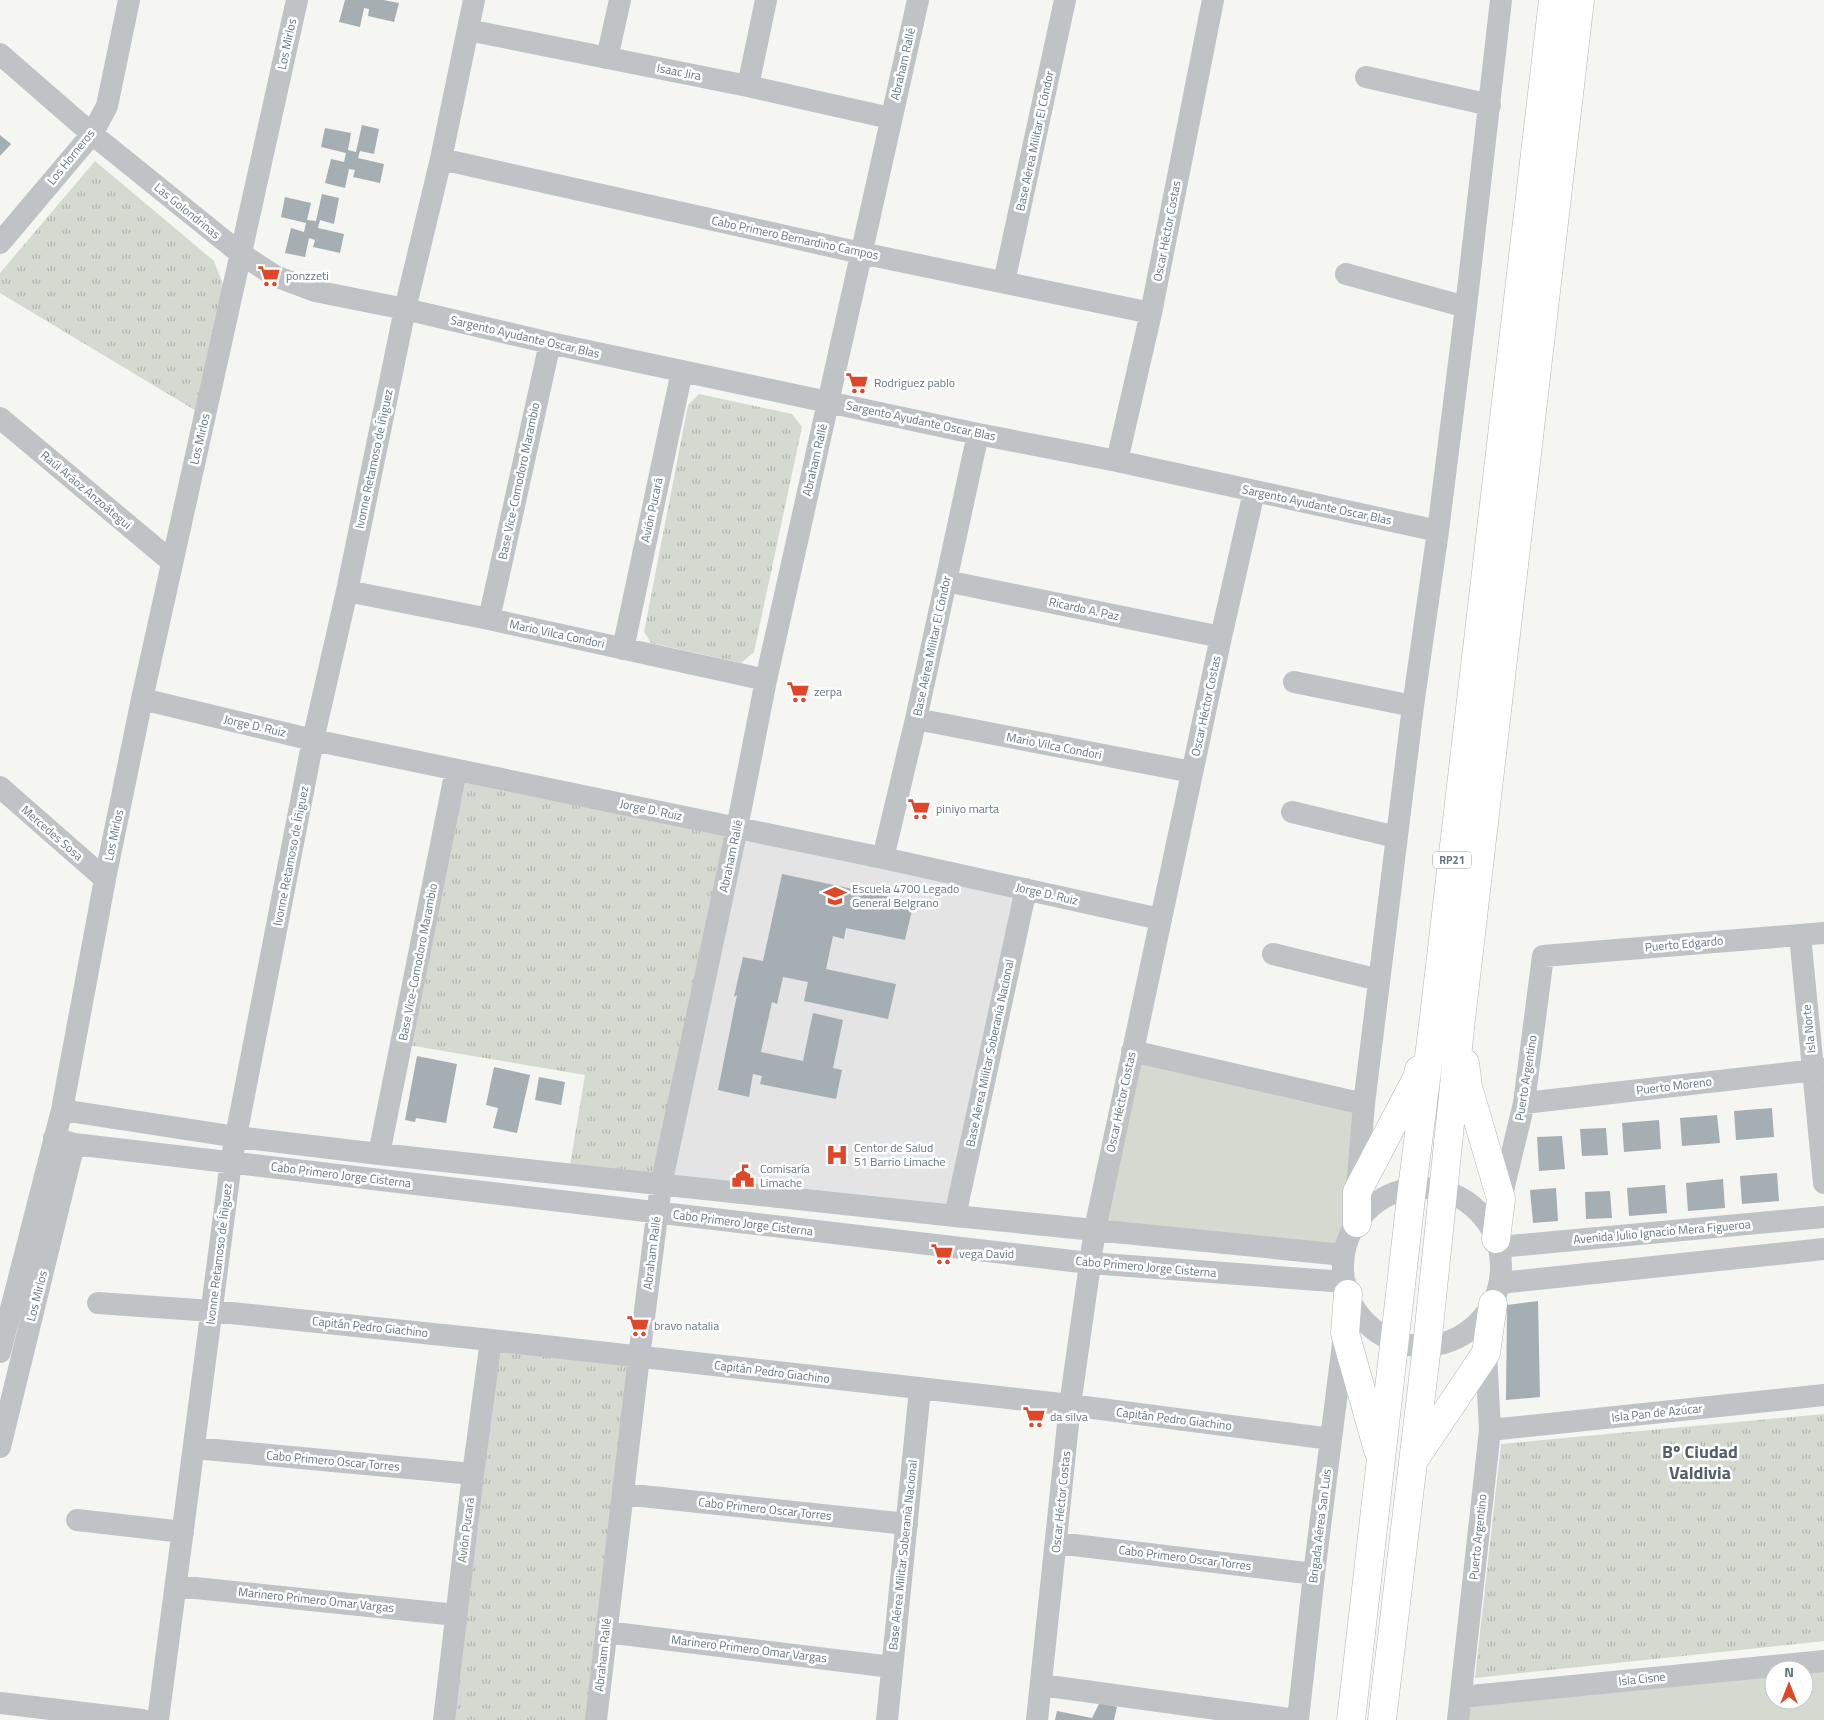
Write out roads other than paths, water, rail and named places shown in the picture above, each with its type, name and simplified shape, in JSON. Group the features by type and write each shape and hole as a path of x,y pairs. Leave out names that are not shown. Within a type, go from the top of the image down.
{"main road":[{"name":"RP21","path":"1351,1720 1553,0"},
{"name":"RP21","path":"1382,1720 1427,1346 1460,1028 1580,0"},
{"path":"1357,1223 1357,1192 1417,1078 1433,1025"},
{"path":"1460,1028 1468,1087 1501,1199 1498,1243"},
{"path":"1346,1288 1345,1333 1381,1462"},
{"path":"1412,1462 1486,1353 1496,1293"}],"street":[{"name":"Los Horneros","path":"0,242 92,134 107,106 129,0"},
{"name":"Los Mirlos","path":"0,1447 64,1141 62,1110 105,879 142,699 297,0"},
{"name":"Ivonne Retamoso de Íñiguez","path":"158,1720 231,1162 313,740 347,591 405,309 441,159 474,0"},
{"path":"607,58 620,0"},
{"path":"748,86 766,0"},
{"name":"Abraham Rallé","path":"596,1720 661,1185 737,828 766,680 890,118 918,0"},
{"name":"Base Aérea Militar El Cóndor","path":"1004,282 1065,0"},
{"name":"Oscar Héctor Costas","path":"1117,461 1150,313 1213,0"},
{"path":"1357,1192 1364,1104 1396,837 1438,531 1501,0"},
{"name":"Isaac Jira","path":"468,30 748,86 890,118"},
{"name":"Las Golondrinas","path":"0,54 92,134 241,254 275,276 315,291 405,309"},
{"path":"1366,76 1490,105"},
{"name":"Cabo Primero Bernardino Campos","path":"441,159 861,253 1150,313"},
{"path":"1346,274 1466,307"},
{"name":"Sargento Ayudante Oscar Blas","path":"405,309 550,343 978,434 1117,461 1438,531"},
{"name":"Base Vice-Comodoro Marambio","path":"489,619 550,343"},
{"name":"Avión Pucará","path":"623,649 682,371"},
{"name":"Raúl Aráoz Anzoátegui","path":"0,418 172,562"},
{"name":"Base Aérea Militar El Cóndor","path":"883,858 916,719 978,434"},
{"name":"Oscar Héctor Costas","path":"1037,1720 1070,1405 1094,1231 1221,637 1254,492"},
{"name":"Ricardo A. Paz","path":"946,581 1221,637"},
{"name":"Mario Vilca Condori","path":"347,591 489,619 766,680"},
{"path":"1294,682 1413,706"},
{"name":"Jorge D. Ruiz","path":"142,699 313,740 883,858 1160,920"},
{"name":"Mario Vilca Condori","path":"916,719 1192,772"},
{"name":"Base Vice-Comodoro Marambio","path":"379,1154 456,770"},
{"name":"Mercedes Sosa","path":"0,787 105,879"},
{"path":"1292,812 1396,837"},
{"name":"Base Aérea Militar Soberanía Nacional","path":"955,1216 1026,889"},
{"name":"Puerto Edgardo","path":"1543,956 1824,933"},
{"name":"Isla Norte","path":"1800,935 1819,1069 1824,1183"},
{"path":"1273,954 1379,980"},
{"name":"Puerto Argentino","path":"1501,1199 1524,1103 1543,956"},
{"path":"1132,1050 1364,1104"},
{"name":"Puerto Moreno","path":"1524,1103 1819,1069"},
{"name":"Cabo Primero Jorge Cisterna","path":"62,1110 237,1137 379,1154 1094,1231 1344,1255"},
{"name":"Los Mirlos","path":"0,1352 64,1141"},
{"name":"Cabo Primero Jorge Cisterna","path":"64,1141 1089,1263 1346,1288"},
{"path":"1428,1188 1444,1191 1466,1201 1472,1206 1484,1218 1498,1243 1502,1265 1496,1293 1476,1325 1454,1339 1427,1346 1395,1341 1375,1330 1359,1314 1346,1288 1344,1255 1348,1238 1357,1223 1372,1206 1390,1195 1412,1189 1428,1188"},
{"name":"Avenida Julio Ignacio Mera Figueroa","path":"1498,1243 1824,1217"},
{"path":"1496,1293 1824,1249"},
{"name":"Capitán Pedro Giachino","path":"98,1303 212,1311 491,1340 920,1390 1070,1405 1332,1439"},
{"name":"Brigada Aérea San Luis","path":"1297,1720 1345,1333"},
{"name":"Avión Pucará","path":"444,1720 491,1340"},
{"name":"Puerto Argentino","path":"1458,1720 1490,1430 1486,1353"},
{"name":"Base Aérea Militar Soberanía Nacional","path":"887,1720 920,1390"},
{"name":"Isla Pan de Azúcar","path":"1490,1430 1824,1395"},
{"name":"Cabo Primero Oscar Torres","path":"194,1448 473,1474"},
{"name":"Cabo Primero Oscar Torres","path":"623,1494 907,1524"},
{"path":"78,1520 183,1532"},
{"name":"Cabo Primero Oscar Torres","path":"1057,1543 1314,1574"},
{"name":"Marinero Primero Omar Vargas","path":"176,1586 456,1615"},
{"name":"Marinero Primero Omar Vargas","path":"606,1632 892,1667"},
{"name":"Isla Cisne","path":"1461,1697 1824,1660"},
{"path":"1041,1685 1297,1720"},
{"path":"0,1703 142,1720"}],"place":[{"name":"ponzzeti","path":"269,276"},
{"name":"Rodriguez pablo","path":"857,383"},
{"name":"zerpa","path":"798,692"},
{"name":"piniyo marta","path":"919,809"},
{"name":"Escuela 4700 Legado General Belgrano","path":"835,896"},
{"name":"Centor de Salud 51 Barrio Limache","path":"837,1155"},
{"name":"Comisaría Limache","path":"743,1176"},
{"name":"vega David","path":"942,1254"},
{"name":"bravo natalia","path":"638,1326"},
{"name":"da silva","path":"1034,1417"}],"district":[{"name":"Bº Ciudad Valdivia","path":"1700,1462"}]}
